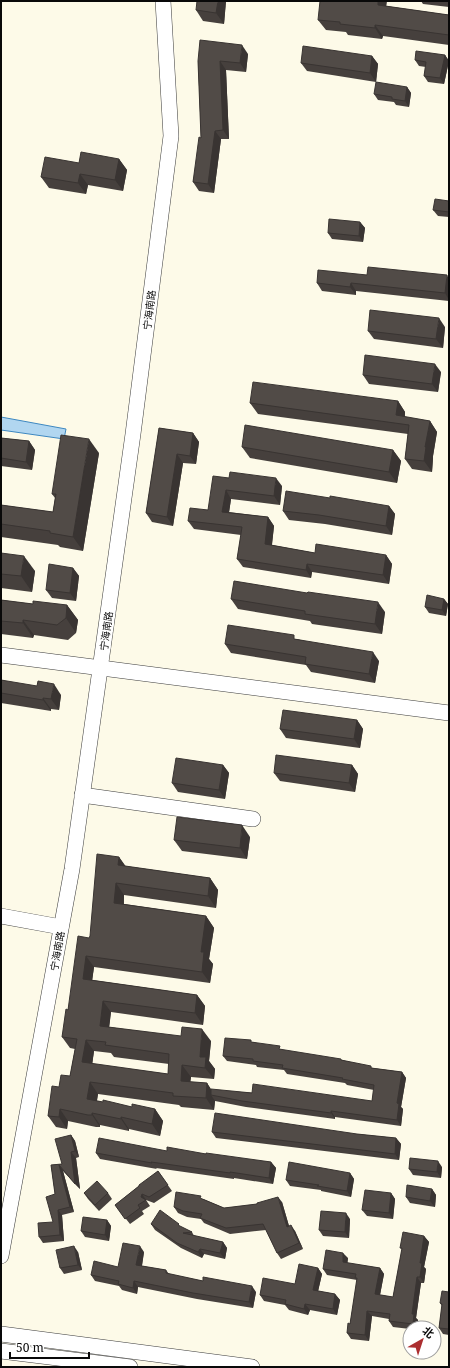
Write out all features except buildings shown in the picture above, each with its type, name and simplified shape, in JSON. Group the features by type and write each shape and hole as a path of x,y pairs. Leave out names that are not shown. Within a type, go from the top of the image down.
{"street":[{"name":"宁海南路","path":"1,1256 72,869 133,434 171,136 164,1"},
{"path":"1,656 449,713"},
{"path":"82,795 254,819"},
{"path":"1,916 61,927"},
{"path":"1,1334 252,1367"},
{"path":"1,1351 130,1367"}],"water":[{"path":"1,417 66,429 64,439 1,430"}]}
